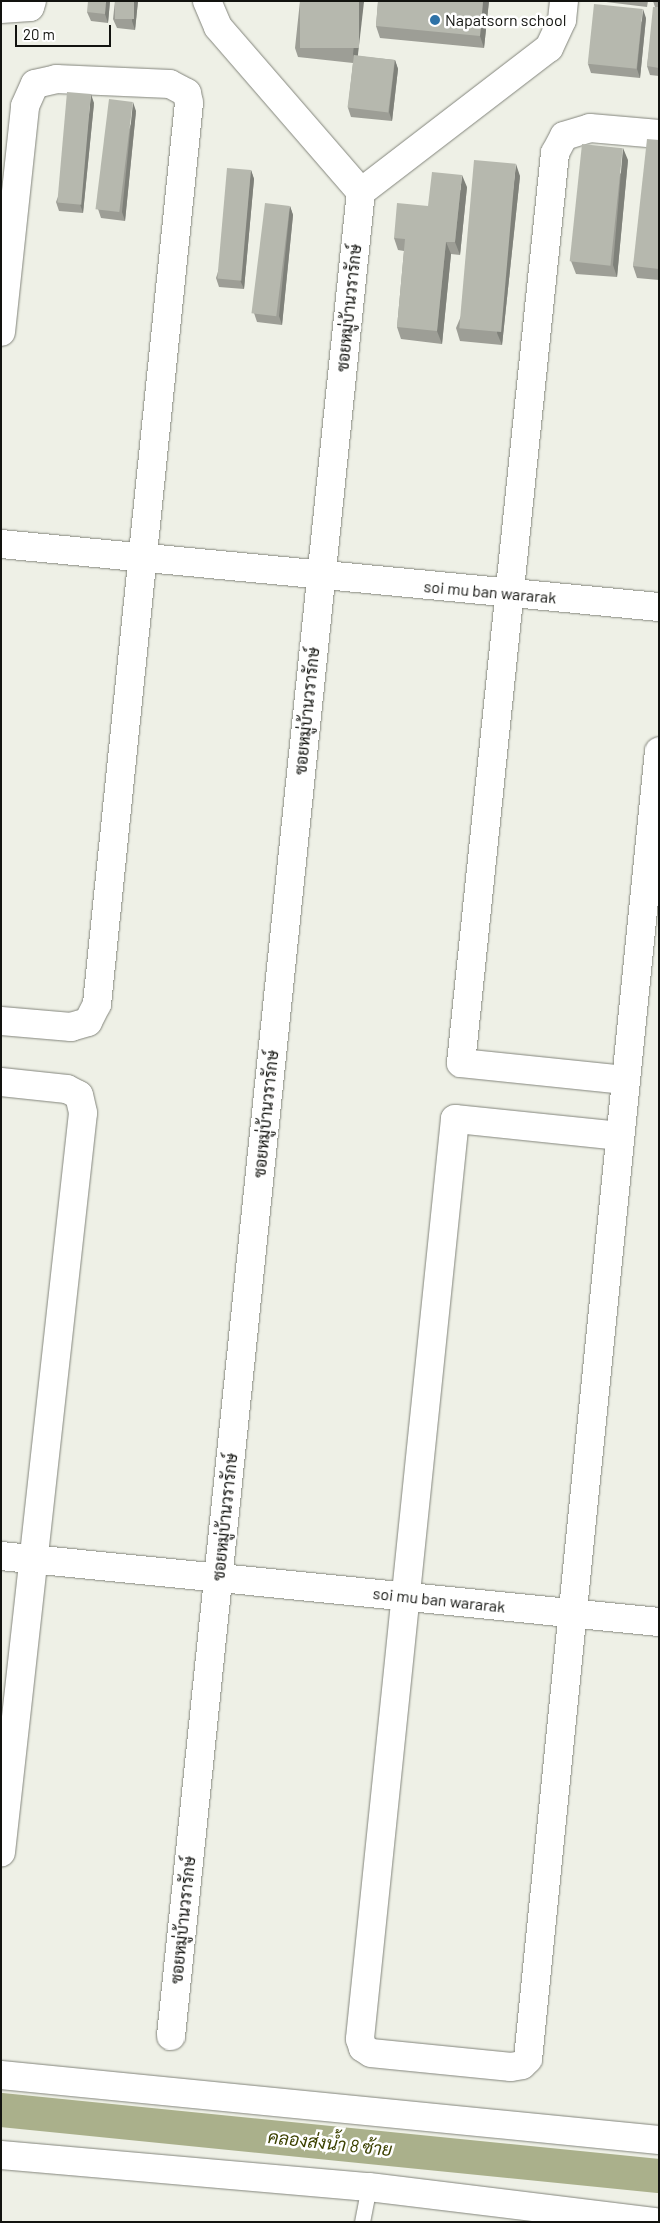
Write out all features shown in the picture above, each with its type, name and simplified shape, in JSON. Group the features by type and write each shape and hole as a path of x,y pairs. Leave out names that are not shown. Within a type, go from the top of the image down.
{"street":[{"path":"1,9 30,7 32,1"},
{"path":"207,1 218,27 361,192 549,48 562,20 564,1"},
{"path":"1,332 25,106 34,84 56,79 170,84 187,93 189,103 140,558 97,1004 88,1022 71,1027 1,1021"},
{"path":"625,1080 461,1063 555,153 564,136 590,128 659,134"},
{"name":"ซอยหมู่บ้านวรารักษ์","path":"171,2036 361,192"},
{"name":"soi mu ban wararak","path":"1,544 659,607"},
{"path":"620,1136 456,1119 360,2039 363,2048 371,2053 511,2067 522,2065 528,2059 659,752"},
{"path":"1,1082 67,1089 79,1095 82,1113 35,1559 1,1852"},
{"name":"soi mu ban wararak","path":"1,1556 659,1622"},
{"path":"1,2076 659,2140"},
{"path":"1,2155 370,2187 656,2222"}],"lane":[{"path":"362,2222 370,2187"}],"building":[{"path":"88,1 106,1 105,14 87,12"},
{"path":"115,1 134,1 134,19 115,19"},
{"path":"300,1 359,1 359,48 300,48"},
{"name":"Napatsorn school","path":"378,1 483,1 480,36 376,26"},
{"path":"594,4 643,9 636,69 588,64"},
{"path":"653,7 659,7 659,68 647,66"},
{"path":"354,55 395,60 388,113 348,108"},
{"path":"67,92 91,94 81,205 57,203"},
{"path":"109,99 133,102 119,212 95,209"},
{"path":"647,139 659,140 659,269 633,266"},
{"path":"582,144 623,148 610,266 570,261"},
{"path":"474,160 516,164 501,332 459,328"},
{"path":"227,168 251,170 241,281 217,279"},
{"path":"432,172 462,175 455,242 446,242 437,331 397,327 405,239 394,238 397,203 428,206"},
{"path":"265,203 290,206 276,316 251,313"}],"waterway":[{"name":"คลองส่งน้ำ 8 ซ้าย","path":"1,2110 659,2176"}],"place":[{"name":"Napatsorn school","path":"435,20"}]}
